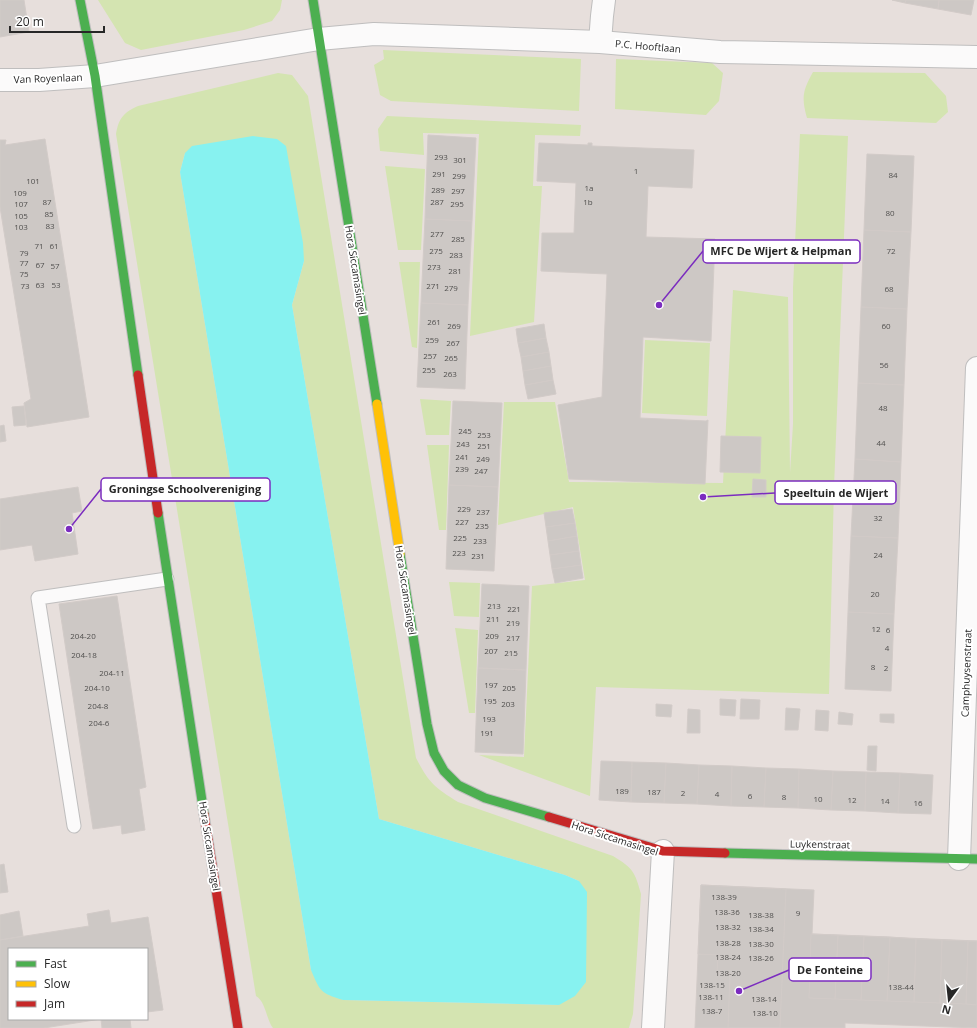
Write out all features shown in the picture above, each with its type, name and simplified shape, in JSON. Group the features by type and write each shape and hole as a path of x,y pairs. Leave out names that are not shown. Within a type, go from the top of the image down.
{"street":[{"name":"Hora Siccamasingel","path":"80,0 95,76 168,579 238,1028"},
{"name":"Hora Siccamasingel","path":"313,0 428,724 434,753 444,771 458,785 485,798 662,852 653,1028"},
{"path":"600,42 604,0"},
{"name":"P.C. Hooftlaan","path":"95,76 319,39 374,34 600,42 720,52 977,57"},
{"name":"Van Royenlaan","path":"0,80 39,80 95,76"},
{"name":"Camphuysenstraat","path":"968,859 977,368"},
{"name":"Luykenstraat","path":"662,852 968,859"}],"lane":[{"path":"74,826 38,598 168,579"}],"green space":[{"path":"98,0 282,0 280,10 272,21 244,30 141,50 125,43"},
{"path":"383,50 581,59 579,111 391,101 380,95 374,65 384,59"},
{"path":"616,59 712,63 723,73 719,101 706,115 615,109"},
{"path":"813,72 925,73 946,96 948,112 936,123 807,118 804,104 804,94"},
{"path":"278,73 292,75 308,96 416,758 433,784 458,802 613,856 629,867 635,875 641,894 633,1014 629,1028 273,1028 262,1002 256,996 116,134 122,117 138,106","holes":["185,153 304,261 292,305 379,819 565,875 579,881 559,1005 343,1000 311,970 180,172"]},
{"path":"387,116 581,125 580,136 535,135 533,186 542,186 534,322 470,336 479,134 423,133 424,155 380,151 378,129"},
{"path":"800,134 848,136 834,487 829,694 596,687 590,796 479,755 524,757 532,586 585,580 573,507 498,525 504,402 555,402 569,482 723,483 733,290 788,297 790,473 793,424 793,288"},
{"path":"385,166 425,169 421,250 398,250"},
{"path":"399,262 420,262 417,348 412,347"},
{"path":"645,340 710,343 707,416 642,413"},
{"path":"420,399 451,401 449,435 426,435"},
{"path":"427,445 449,445 446,530 439,530"},
{"path":"449,582 480,583 479,617 454,616"},
{"path":"455,628 478,630 475,713 469,713"}],"water":[{"path":"253,136 277,139 286,146 303,243 304,261 292,305 379,819 565,875 579,881 587,892 586,982 575,996 559,1005 343,1000 325,993 319,987 311,970 180,172 185,153 192,146"}],"building":[{"path":"0,0 24,0 29,32 0,37"},
{"path":"892,0 906,0 905,3"},
{"path":"906,0 939,0 938,9 905,3"},
{"path":"939,0 974,0 971,15 938,9"},
{"path":"428,135 476,138 472,221 425,219"},
{"path":"45,139 89,417 27,427 24,403 31,399 0,207 0,140 6,140 5,145"},
{"path":"539,143 588,145 588,143 592,143 592,146 694,150 692,188 648,186 646,237 715,239 711,341 643,337 640,418 708,420 705,484 569,479 558,405 602,397 607,274 541,271 542,233 574,233 576,183 537,181"},
{"path":"867,154 914,156 911,232 864,230"},
{"path":"425,219 472,221 468,305 421,303"},
{"path":"864,230 911,232 907,309 861,307"},
{"path":"421,303 468,305 465,389 417,387"},
{"path":"861,307 907,309 904,385 858,383"},
{"path":"544,324 546,338 518,343 516,329"},
{"path":"546,338 549,352 521,357 518,343"},
{"path":"549,352 551,366 523,371 521,357"},
{"path":"551,366 553,380 525,385 523,371"},
{"path":"553,380 556,394 528,399 525,385"},
{"path":"858,383 904,385 901,462 855,459"},
{"path":"453,401 502,403 498,487 449,485"},
{"path":"24,406 26,425 14,426 12,407"},
{"path":"4,425 6,441 0,442 0,426"},
{"path":"721,436 761,437 760,473 720,472"},
{"path":"855,459 901,462 898,538 851,536"},
{"path":"753,479 766,480 766,497 752,497"},
{"path":"449,485 498,487 494,571 446,569"},
{"path":"78,487 82,511 72,513 78,554 35,561 32,545 0,550 0,499"},
{"path":"572,509 575,523 546,527 544,513"},
{"path":"575,523 577,536 548,541 546,527"},
{"path":"577,536 579,551 550,555 548,541"},
{"path":"851,536 898,538 894,614 848,612"},
{"path":"579,551 581,565 552,569 550,555"},
{"path":"581,565 583,578 555,583 552,569"},
{"path":"482,584 529,586 526,670 478,668"},
{"path":"117,596 146,787 139,789 145,830 122,834 121,825 93,829 59,604"},
{"path":"848,612 894,614 891,691 845,689"},
{"path":"478,668 526,670 523,754 475,752"},
{"path":"720,699 736,700 735,716 720,715"},
{"path":"741,699 760,700 759,719 740,719"},
{"path":"656,704 672,705 671,717 656,716"},
{"path":"786,708 800,709 798,730 785,730"},
{"path":"688,709 700,710 700,733 687,733"},
{"path":"816,710 829,711 828,731 815,730"},
{"path":"839,712 853,714 852,725 838,724"},
{"path":"880,714 894,714 894,723 880,722"},
{"path":"868,746 877,746 876,771 867,770"},
{"path":"601,761 632,762 631,802 599,800"},
{"path":"632,762 666,763 664,803 631,802"},
{"path":"666,763 699,765 697,804 664,803"},
{"path":"699,765 732,766 731,806 697,804"},
{"path":"732,766 766,768 764,807 731,806"},
{"path":"766,768 799,769 798,808 764,807"},
{"path":"799,769 833,771 831,810 798,808"},
{"path":"833,771 866,772 865,811 831,810"},
{"path":"866,772 900,773 898,813 865,811"},
{"path":"900,773 933,775 931,814 898,813"},
{"path":"4,864 8,892 0,893 0,865"},
{"path":"701,885 786,889 780,1028 695,1028"},
{"path":"701,885 814,890 812,934 977,941 977,1028 845,1023 845,1028 728,1028 730,974 717,973 718,955 698,954"},
{"path":"109,910 111,923 148,917 163,1010 148,1012 148,948 8,948 8,1020 95,1020 44,1028 0,1028 0,940 89,926 87,914"},
{"path":"19,911 23,936 0,940 0,915"},
{"path":"811,934 838,935 835,999 809,998"},
{"path":"838,935 864,936 861,1000 835,999"},
{"path":"864,936 890,937 887,1001 861,1000"},
{"path":"890,937 916,939 914,1002 887,1001"},
{"path":"916,939 942,940 940,1003 914,1002"},
{"path":"942,940 968,941 966,1004 940,1003"},
{"path":"968,941 977,941 977,1005 966,1004"},
{"path":"101,1020 130,1020 131,1028 102,1028"}],"traffic: fast":[{"path":"80,0 95,76 138,375"},
{"path":"313,0 377,404"},
{"path":"158,513 204,814"},
{"path":"400,554 427,724 434,753 444,771 458,785 485,798 549,817"},
{"path":"725,853 977,859"}],"traffic: slow":[{"path":"377,404 400,554"}],"traffic: jam":[{"path":"138,375 158,513"},
{"path":"204,814 238,1028"},
{"path":"549,817 663,851 725,853"}],"place":[{"name":"MFC De Wijert & Helpman","path":"659,305"},
{"name":"Speeltuin de Wijert","path":"703,497"},
{"name":"Groningse Schoolvereniging","path":"69,529"},
{"name":"De Fonteine","path":"739,991"}]}
